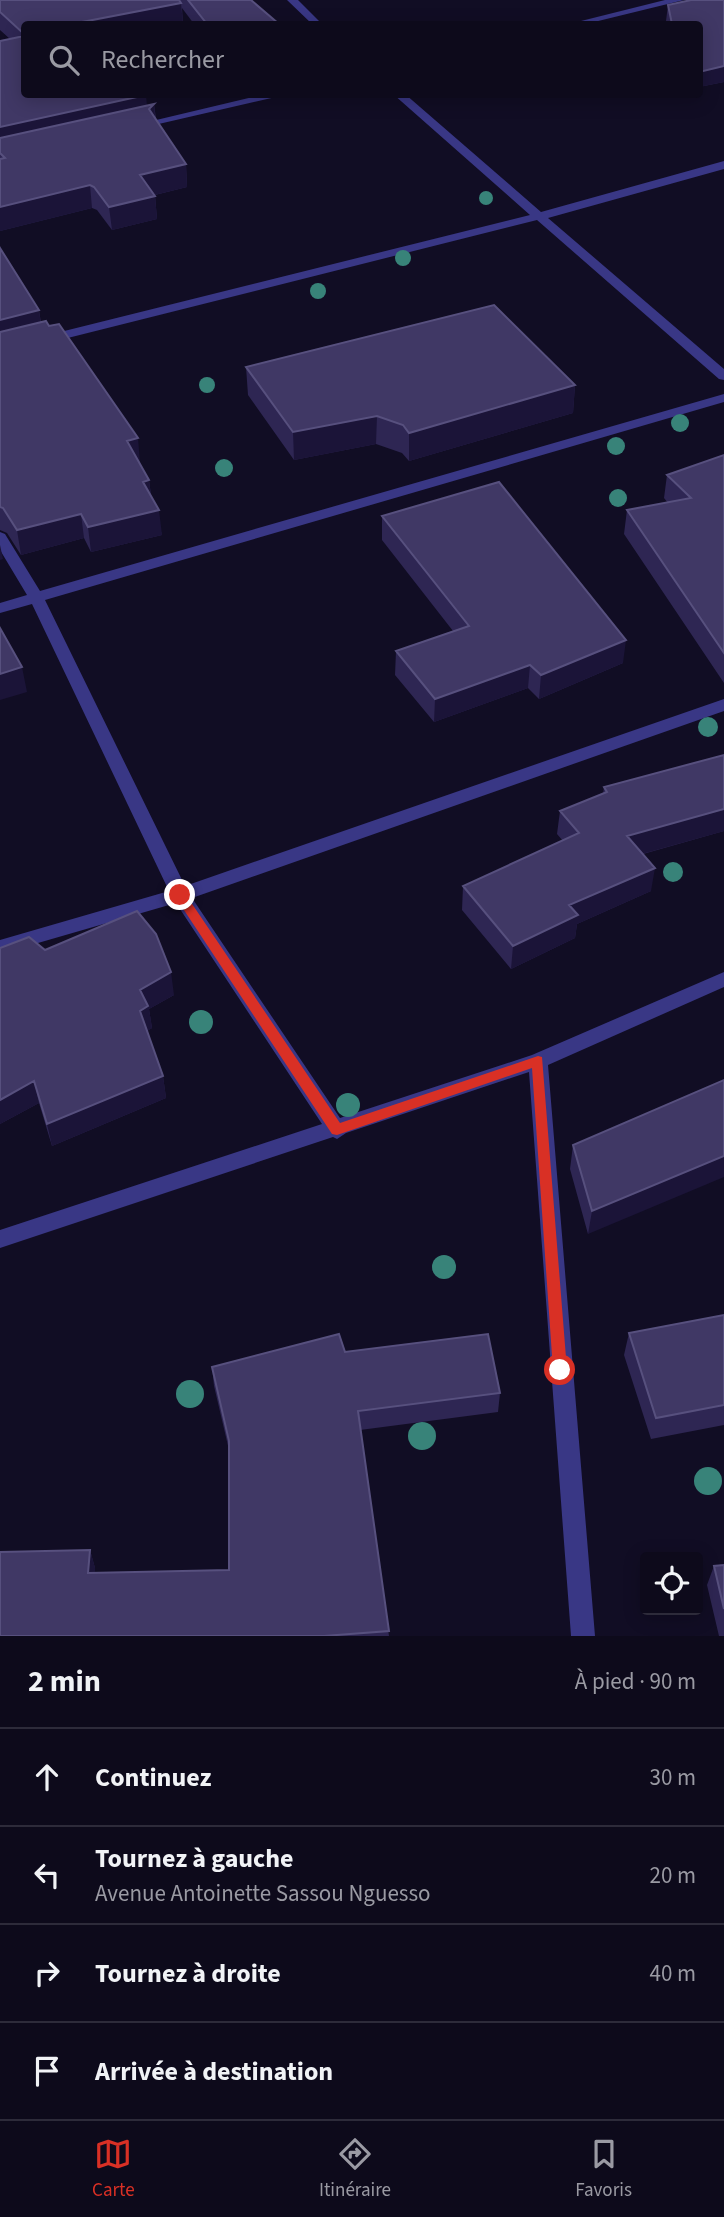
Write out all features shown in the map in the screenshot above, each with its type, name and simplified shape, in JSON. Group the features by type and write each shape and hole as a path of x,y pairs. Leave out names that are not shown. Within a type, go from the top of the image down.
{"street":[{"path":"292,0 314,21"},
{"path":"587,21 679,0"},
{"path":"122,130 266,98"},
{"path":"403,98 724,376"},
{"path":"0,351 540,216 724,165"},
{"path":"0,608 724,398"},
{"path":"0,537 36,597 180,895 337,1130"},
{"path":"0,947 180,895 724,705"},
{"path":"0,1238 337,1130 538,1061 724,979"},
{"path":"538,1061 583,1636"}],"building":[{"path":"0,0 179,0 181,3 87,21 21,21 21,31 0,12"},
{"path":"188,0 251,0 276,21 205,21"},
{"path":"691,0 724,0 724,66 703,71 703,21 671,21 668,5"},
{"path":"21,37 21,98 132,98 0,127 0,41"},
{"path":"154,104 149,109 186,164 140,175 155,196 109,207 90,185 0,207 0,159 5,158 0,153 0,138"},
{"path":"0,248 39,310 0,320"},
{"path":"494,305 575,385 409,433 403,425 377,416 293,432 246,367"},
{"path":"46,321 49,326 59,324 138,438 127,441 149,480 143,482 159,510 88,527 81,514 17,530 0,507 0,332"},
{"path":"724,455 724,653 627,510 691,498 667,475"},
{"path":"499,482 626,640 541,675 530,665 435,699 396,651 469,626 382,516"},
{"path":"0,628 22,667 0,674"},
{"path":"724,755 724,809 627,836 655,868 569,905 578,915 513,946 463,886 579,833 560,811 607,792 604,787"},
{"path":"137,911 156,934 171,972 140,990 148,1006 140,1011 163,1076 47,1124 34,1081 0,1100 0,948 29,937 45,950"},
{"path":"724,1080 724,1156 592,1211 573,1145"},
{"path":"724,1315 724,1405 656,1418 629,1333"},
{"path":"339,1334 345,1352 488,1334 500,1393 358,1411 389,1631 324,1636 0,1636 0,1552 90,1550 88,1573 229,1570 229,1441 212,1367"},
{"path":"724,1565 724,1609 714,1566"}],"route":[{"path":"180,895 337,1130 538,1061 560,1370"}]}
